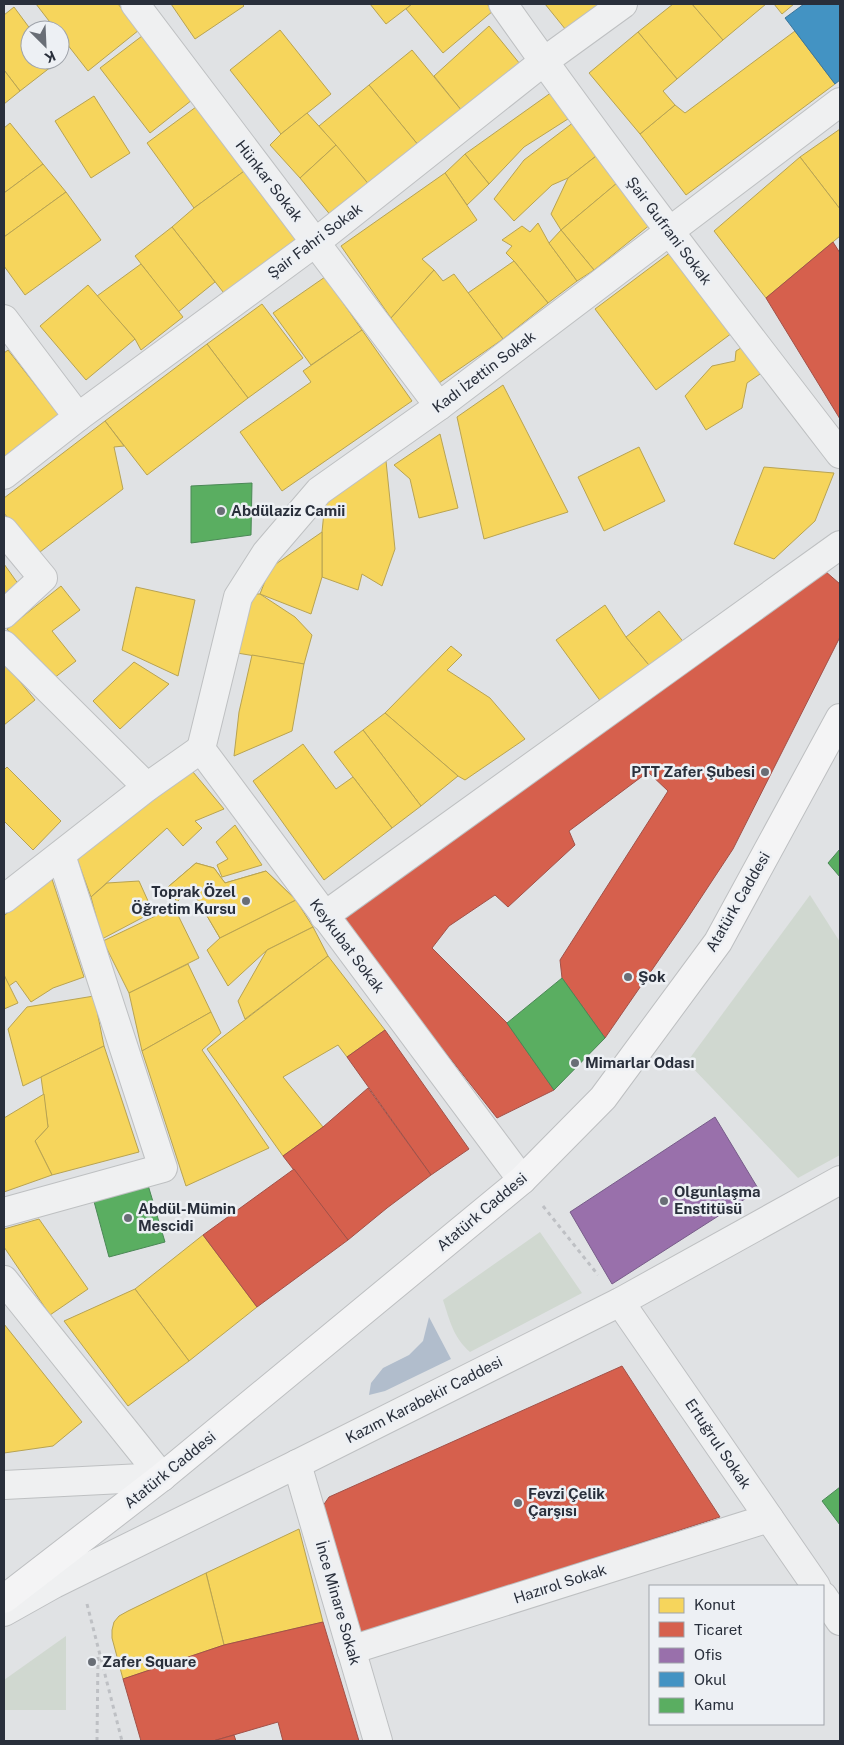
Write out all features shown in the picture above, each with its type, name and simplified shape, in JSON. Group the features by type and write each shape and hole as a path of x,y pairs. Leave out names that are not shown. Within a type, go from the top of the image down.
{"main road":[{"name":"Atatürk Caddesi","path":"4,1599 162,1477 522,1180 603,1098 718,942 840,718"}],"street":[{"name":"Hünkar Sokak","path":"135,4 439,406"},
{"name":"Şair Gufrani Sokak","path":"503,4 543,62 669,231 840,454"},
{"name":"Şair Fahri Sokak","path":"4,475 78,417 316,242 543,62 623,4"},
{"name":"Kadı İzettin Sokak","path":"201,750 238,597 266,553 319,491 439,406 840,102"},
{"path":"4,319 78,417"},
{"path":"4,530 43,578 4,614"},
{"path":"324,916 840,545"},
{"path":"4,645 147,787"},
{"path":"4,899 147,787 201,750"},
{"name":"Keykubat Sokak","path":"201,750 522,1180"},
{"path":"4,1212 163,1168 61,855"},
{"name":"Kazım Karabekir Caddesi","path":"4,1612 54,1584 620,1302 840,1180"},
{"path":"4,1280 162,1477"},
{"name":"Ertuğrul Sokak","path":"620,1302 815,1585"},
{"name":"İnce Minare Sokak","path":"297,1464 378,1741"},
{"path":"4,1485 162,1477"},
{"name":"Hazırol Sokak","path":"351,1650 768,1518"},
{"path":"824,1597 840,1621"}],"path":[{"path":"522,1180 620,1302"},
{"path":"86,1603 122,1741"},
{"path":"97,1741 98,1649"}],"shaded area":[{"path":"810,895 840,942 840,1155 798,1178 687,1062"},
{"path":"540,1232 582,1293 470,1352 456,1334 443,1300"},
{"path":"66,1636 66,1710 4,1710 4,1680"}],"water":[{"path":"429,1317 451,1359 385,1391 369,1395 371,1383 383,1368 409,1355 423,1341"}],"building: Konut":[{"path":"36,4 118,4 139,30 88,71 70,48 70,20 48,20"},
{"path":"171,4 242,4 244,6 195,39"},
{"path":"370,4 412,4 386,24"},
{"path":"412,4 487,4 493,11 443,53 406,9"},
{"path":"545,4 610,4 570,35"},
{"path":"673,4 692,4 723,40 677,79 638,32"},
{"path":"692,4 766,4 723,40"},
{"path":"774,4 794,4 782,14"},
{"path":"14,7 24,20 20,20 20,70 47,70 20,91 4,70 4,15"},
{"path":"489,26 520,64 462,111 434,76"},
{"path":"280,30 331,94 281,134 230,70"},
{"path":"795,31 835,84 686,195 640,134 675,105 685,113"},
{"path":"638,32 677,79 663,91 675,105 640,134 589,73"},
{"path":"142,36 192,100 150,133 100,68"},
{"path":"412,50 462,111 419,146 369,85"},
{"path":"4,70 20,91 4,104"},
{"path":"369,85 419,146 371,187 319,126"},
{"path":"552,92 571,117 524,147 489,184 465,154"},
{"path":"94,96 130,153 91,178 55,121"},
{"path":"200,104 247,169 194,208 147,143"},
{"path":"307,113 336,145 300,178 270,145"},
{"path":"574,122 600,153 568,178 552,185 514,221 494,199 524,160"},
{"path":"10,123 43,164 4,193 4,128"},
{"path":"840,129 840,209 800,157"},
{"path":"336,145 371,187 332,217 300,178"},
{"path":"600,153 617,183 561,230 551,214 568,178"},
{"path":"465,154 489,184 467,205 445,173"},
{"path":"800,157 840,209 840,236 766,298 714,231"},
{"path":"43,164 66,192 4,237 4,193"},
{"path":"247,169 301,240 227,297 172,227 194,208"},
{"path":"445,173 477,220 422,259 434,270 391,318 341,246"},
{"path":"617,183 651,224 594,270 561,230"},
{"path":"66,192 101,240 25,295 4,266 4,237"},
{"path":"538,223 549,243 577,281 548,303 506,253 512,246 502,240 522,226 530,232"},
{"path":"172,227 215,282 178,312 135,256"},
{"path":"561,230 594,270 577,281 549,243"},
{"path":"671,252 732,333 656,390 595,309"},
{"path":"514,261 548,303 503,339 468,293"},
{"path":"141,264 183,317 141,350 135,339 97,296"},
{"path":"434,270 443,281 454,274 503,339 439,383 391,318"},
{"path":"325,277 362,330 311,365 273,313"},
{"path":"88,285 135,339 86,380 40,326"},
{"path":"262,304 303,358 248,398 207,344"},
{"path":"362,330 412,401 282,491 240,432 311,382 303,371"},
{"path":"207,344 248,398 147,475 105,421"},
{"path":"744,346 763,372 747,383 742,408 706,430 685,396 712,366 735,361 736,351"},
{"path":"8,350 59,415 4,458 4,353"},
{"path":"503,385 568,512 484,539 457,417"},
{"path":"105,421 124,446 114,447 123,489 36,555 4,513 4,498"},
{"path":"440,434 458,508 419,518 410,479 394,465"},
{"path":"639,447 665,501 604,531 578,477"},
{"path":"386,461 395,549 382,586 362,574 358,590 322,577 322,532 325,502"},
{"path":"764,467 834,473 815,521 774,559 734,544"},
{"path":"322,532 322,577 311,614 260,594 270,568"},
{"path":"4,564 19,585 4,596"},
{"path":"61,586 80,610 52,631 76,661 49,682 7,629"},
{"path":"136,587 195,600 178,676 122,650"},
{"path":"248,594 260,594 295,617 312,635 304,664 237,653"},
{"path":"605,605 626,637 653,670 604,706 556,640"},
{"path":"659,611 685,644 653,670 626,637"},
{"path":"451,646 462,655 447,670 490,698 525,739 465,780 385,713"},
{"path":"252,655 304,664 292,731 234,756 239,712"},
{"path":"4,662 35,700 4,725"},
{"path":"134,662 169,684 120,729 93,701"},
{"path":"385,713 458,776 421,806 363,730"},
{"path":"363,730 421,806 392,828 334,752"},
{"path":"303,744 336,789 353,777 392,828 324,880 253,781"},
{"path":"188,766 224,809 195,821 202,828 183,846 167,828 91,897 77,859"},
{"path":"7,767 61,821 33,850 4,821 4,770"},
{"path":"235,825 262,865 222,877 217,865 228,859 216,842"},
{"name":"Toprak Özel Öğretim Kursu","path":"196,863 214,868 225,883 266,871 296,900 220,938 190,887 177,902 168,887"},
{"name":"Toprak Özel Öğretim Kursu","path":"196,863 214,868 225,883 266,871 296,900 220,938 190,887 177,902 168,887"},
{"path":"50,873 84,977 53,988 31,1002 16,981 9,986 4,975 4,916"},
{"path":"139,881 153,912 102,939 91,897 107,883"},
{"name":"Toprak Özel Öğretim Kursu","path":"296,900 313,927 267,950 228,986 207,950 220,938"},
{"path":"174,907 199,958 129,993 103,941"},
{"path":"313,927 328,956 245,1019 238,1001 267,950"},
{"path":"328,956 385,1030 347,1057 338,1045 283,1077 323,1127 283,1156 207,1049"},
{"path":"188,964 211,1012 142,1051 129,993"},
{"path":"4,975 18,1003 4,1009"},
{"path":"94,996 104,1046 23,1086 8,1029 27,1007"},
{"path":"211,1012 221,1033 202,1050 269,1148 186,1186 142,1051"},
{"path":"104,1046 139,1152 52,1175 35,1141 48,1127 41,1077"},
{"path":"44,1094 48,1127 35,1141 52,1175 4,1192 4,1118"},
{"path":"39,1219 88,1289 50,1315 4,1247 4,1229"},
{"path":"203,1235 257,1307 189,1361 135,1289"},
{"path":"135,1289 189,1361 128,1406 64,1321"},
{"path":"4,1324 82,1422 53,1446 4,1453"},
{"path":"299,1529 323,1622 224,1645 206,1573"},
{"path":"206,1573 224,1645 123,1679 112,1638 114,1622 119,1616 128,1611"}],"building: Ticaret":[{"path":"833,242 840,253 840,419 766,298"},
{"path":"825,571 840,584 840,637 733,849 605,1038 562,978 560,960 668,791 648,772 569,831 575,845 508,907 495,895 449,926 432,948 507,1023 554,1090 497,1118 342,921"},
{"path":"385,1030 469,1149 431,1175 347,1057"},
{"path":"368,1088 431,1175 348,1240 283,1156 323,1127"},
{"path":"294,1169 348,1240 257,1307 203,1235"},
{"name":"Fevzi Çelik Çarşısı","path":"622,1366 720,1517 358,1635 320,1510 329,1497"},
{"path":"323,1622 359,1741 283,1741 278,1722 213,1741 141,1741 123,1679 224,1645"},
{"path":"234,1735 236,1741 213,1741"}],"building: Ofis":[{"name":"Olgunlaşma Enstitüsü","path":"715,1117 759,1190 612,1284 570,1212"}],"building: Okul":[{"path":"804,4 840,4 840,80 835,84 785,18"}],"building: Kamu":[{"name":"Abdülaziz Camii","path":"252,483 251,535 191,543 191,486"},
{"path":"840,849 840,877 828,863"},
{"path":"562,978 605,1038 554,1090 507,1023"},
{"name":"Abdül-Mümin Mescidi","path":"148,1185 165,1242 109,1257 92,1194"},
{"path":"840,1487 840,1525 822,1501"}],"place":[{"name":"Abdülaziz Camii","path":"221,511"},
{"name":"PTT Zafer Şubesi","path":"765,772"},
{"name":"Toprak Özel Öğretim Kursu","path":"246,901"},
{"name":"Şok","path":"628,977"},
{"name":"Mimarlar Odası","path":"575,1063"},
{"name":"Olgunlaşma Enstitüsü","path":"664,1201"},
{"name":"Abdül-Mümin Mescidi","path":"128,1218"},
{"name":"Fevzi Çelik Çarşısı","path":"518,1503"},
{"name":"Zafer Square","path":"92,1662"}]}
